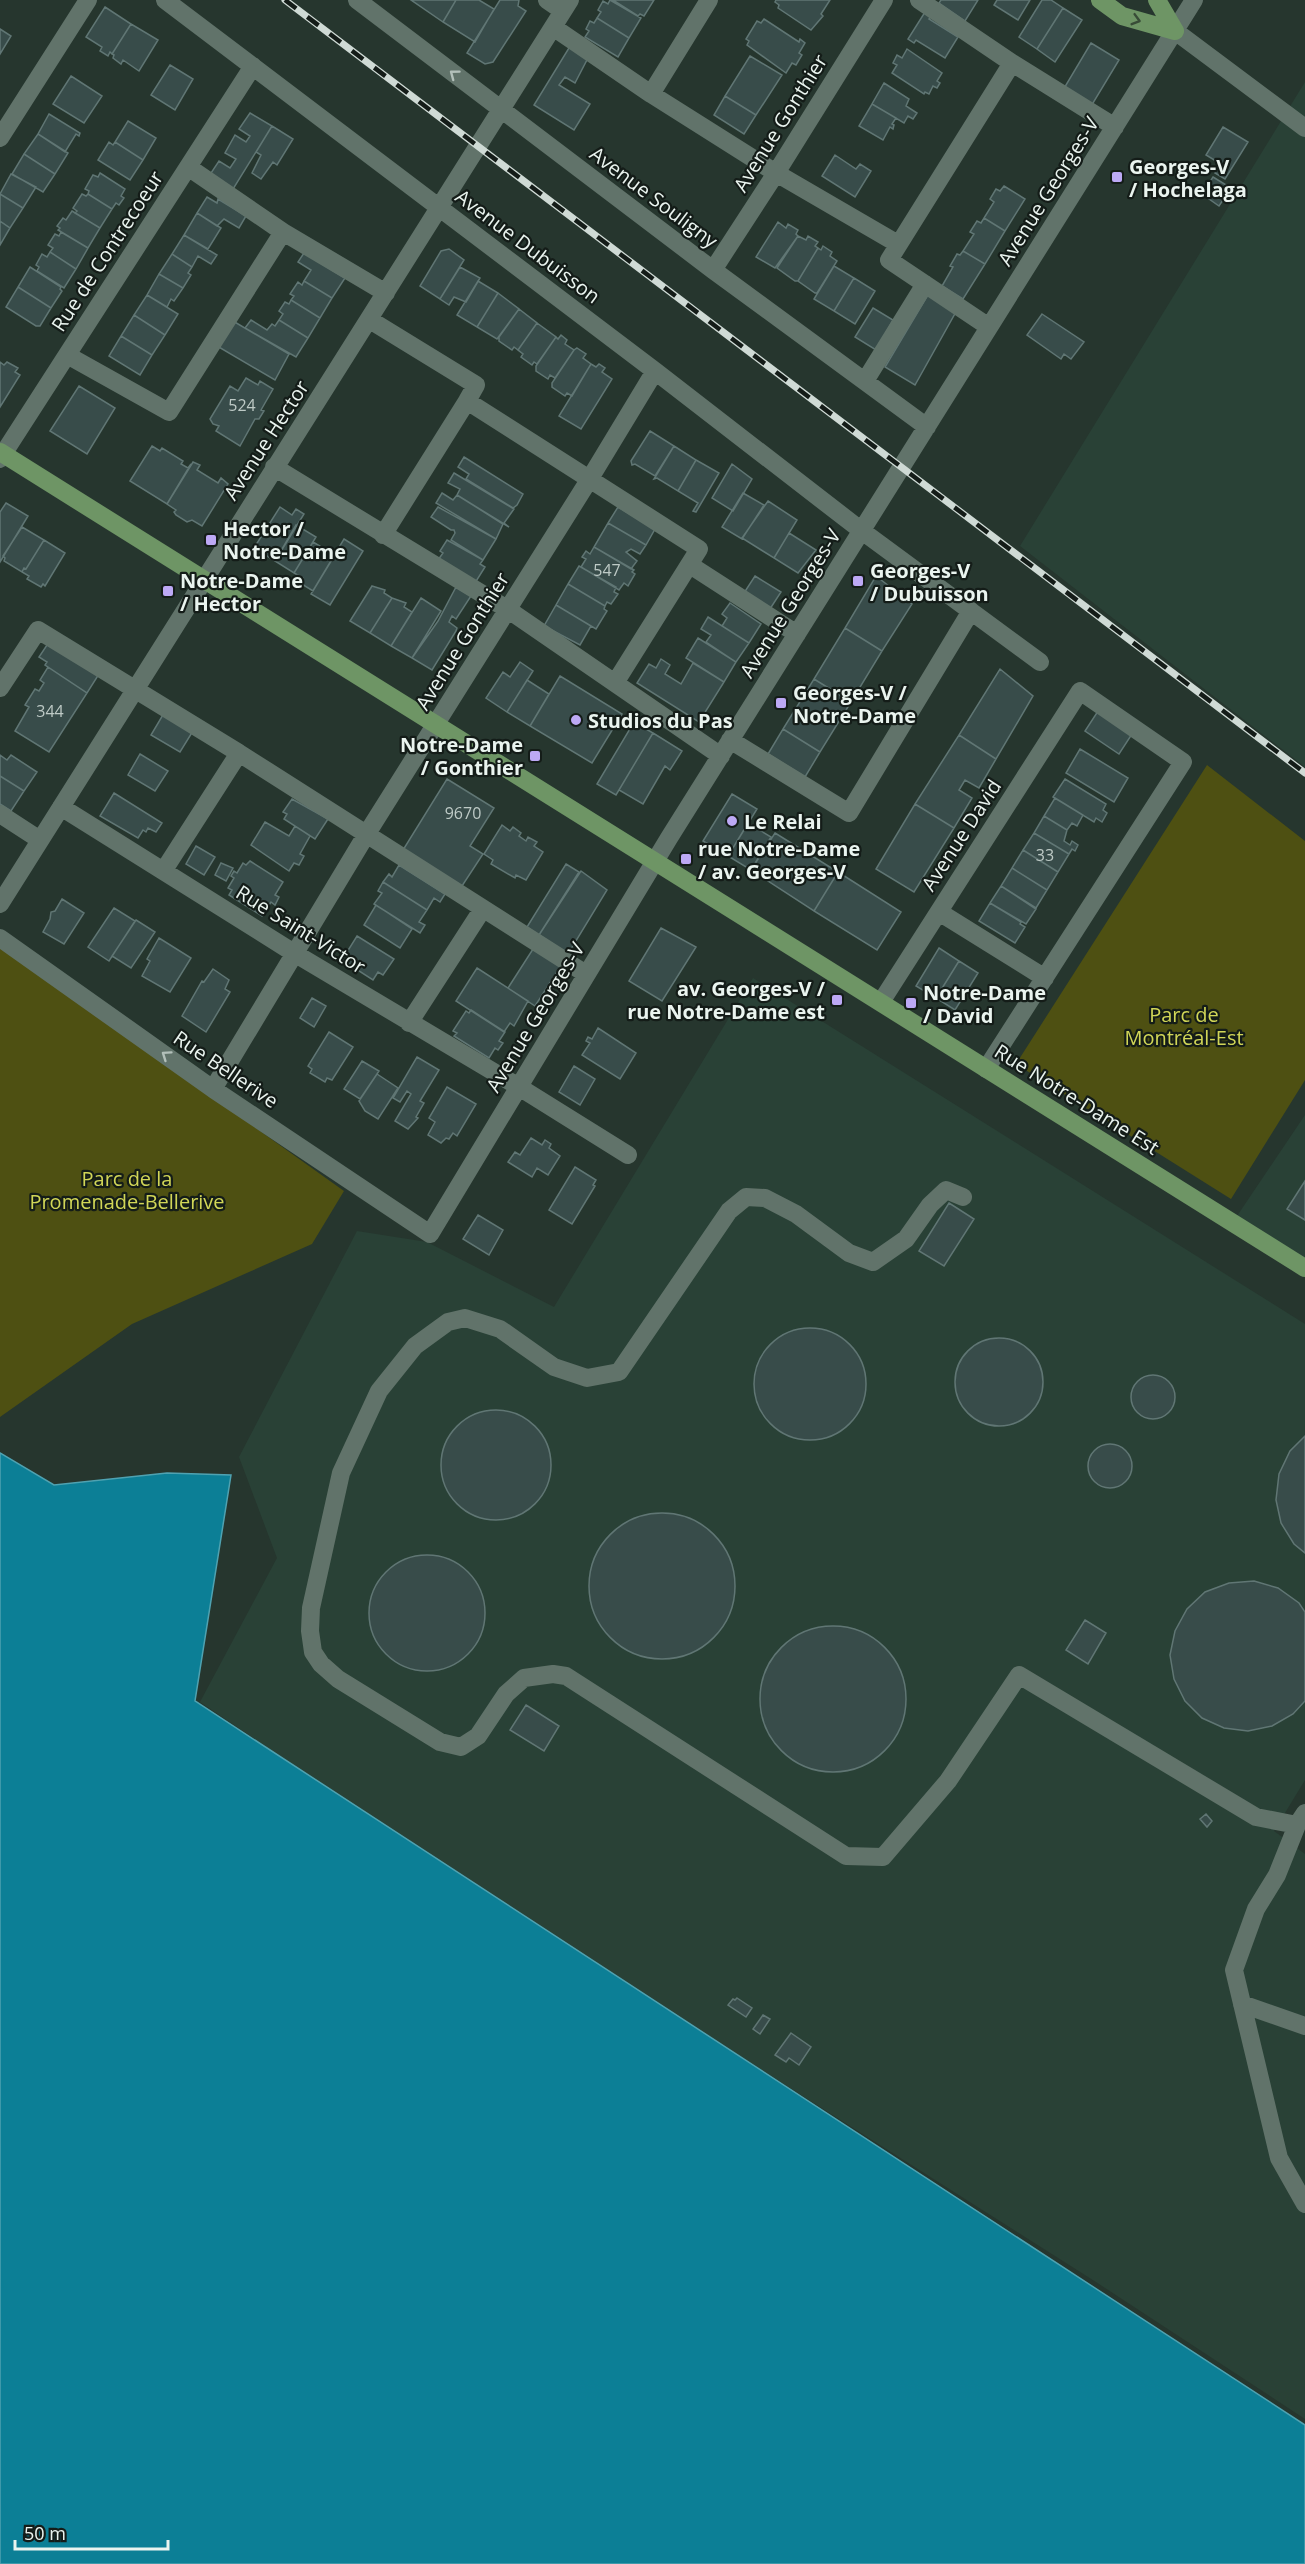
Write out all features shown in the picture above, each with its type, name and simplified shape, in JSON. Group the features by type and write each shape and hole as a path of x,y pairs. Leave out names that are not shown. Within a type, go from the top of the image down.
{"main road":[{"path":"1100,0 1122,16 1175,31"},
{"path":"1157,0 1175,31"},
{"name":"Rue Notre-Dame Est","path":"1,455 1305,1268"}],"street":[{"path":"0,138 88,0"},
{"name":"Avenue Dubuisson","path":"165,0 655,371 862,531 1040,662"},
{"name":"Avenue Souligny","path":"357,0 713,270 927,427"},
{"path":"547,0 567,5"},
{"path":"651,94 709,0"},
{"name":"Avenue Gonthier","path":"713,270 884,0"},
{"path":"919,0 1012,63 1115,127"},
{"name":"Avenue Georges-V","path":"430,1233 655,861 1194,0"},
{"name":"Avenue Hector","path":"0,904 567,5"},
{"path":"553,27 651,94 776,173 898,244"},
{"path":"1175,31 1305,128"},
{"path":"989,327 889,260 1012,63"},
{"name":"Rue de Contrecoeur","path":"1,455 253,66"},
{"path":"188,167 283,232 387,293"},
{"path":"67,355 169,412 283,232"},
{"path":"865,381 925,284"},
{"path":"370,320 476,385 383,535"},
{"name":"Avenue Gonthier","path":"213,1089 366,835 655,371"},
{"path":"467,402 699,549 615,683"},
{"path":"274,467 507,609 615,683 726,748 849,813 971,611"},
{"path":"690,565 797,634"},
{"path":"0,688 38,630 240,753 586,975"},
{"name":"Avenue David","path":"881,1002 1080,691 1183,762 1045,978"},
{"path":"164,870 240,753"},
{"name":"Rue Saint-Victor","path":"60,807 294,953 628,1155"},
{"path":"0,814 40,840"},
{"path":"409,1023 482,910"},
{"path":"939,912 1045,978 986,1069"},
{"name":"Rue Bellerive","path":"0,938 213,1089 430,1233"},
{"path":"963,1197 946,1190 930,1205 906,1239 873,1262 849,1253 796,1214 765,1198 746,1197 729,1211 619,1372 586,1378 554,1367 500,1329 465,1318 448,1322 415,1346 379,1391 341,1473 311,1608 309,1631 313,1652 321,1664 338,1679 440,1742 461,1747 478,1736 506,1694 524,1678 553,1674 566,1676 846,1856 883,1857 948,1781 1019,1675 1257,1817 1301,1819 1277,1875 1256,1909 1234,1970 1279,2158 1302,2192"},
{"path":"1242,2004 1305,2026"}],"shaded area":[{"path":"1305,82 1305,767 1020,546"},
{"path":"753,978 1305,1324 1305,1780 1274,1831 1305,1854 1305,2419 1096,2282 489,1897 200,1702 277,1558 239,1457 357,1231 427,1242 554,1307"},
{"path":"1305,1115 1305,1261 1235,1219"}],"green space":[{"name":"Parc de Montréal-Est","path":"1207,765 1305,841 1305,1080 1231,1199 1016,1064"},
{"name":"Parc de la Promenade-Bellerive","path":"0,945 344,1191 312,1244 132,1324 0,1417"}],"water":[{"path":"0,1453 54,1485 167,1473 231,1475 195,1701 1305,2425 1305,2564 0,2564"}],"building":[{"path":"411,0 456,0 443,22"},
{"path":"456,0 479,0 494,9 475,42 443,22"},
{"path":"500,0 519,0 518,6 526,11 493,62 485,64 467,53"},
{"path":"610,0 641,18 629,38 597,18 603,1 608,4"},
{"path":"613,0 654,0 644,16 640,14 638,16"},
{"path":"776,0 830,0 821,14 823,16 811,30 778,8"},
{"path":"941,0 978,0 965,21 939,3"},
{"path":"997,0 1030,0 1018,20 994,5"},
{"path":"1042,0 1051,0 1063,8 1037,49 1019,37"},
{"path":"105,7 131,24 112,54 110,52 108,56 100,51 102,47 86,37"},
{"path":"1063,8 1082,20 1055,62 1037,49"},
{"path":"925,12 931,16 929,19 958,37 945,58 916,40 914,43 908,39"},
{"path":"597,18 629,38 618,57 585,37 589,31 586,29 590,21 594,23"},
{"path":"764,19 799,42 800,39 805,43 796,65 792,63 786,73 747,45 749,41 746,39 757,21 761,23"},
{"path":"131,24 158,40 139,71 123,60 121,64 113,58 112,54"},
{"path":"0,29 11,36 0,54"},
{"path":"572,43 590,54 575,83 565,77 559,85 590,104 574,130 534,105"},
{"path":"1091,43 1119,60 1090,108 1063,90"},
{"path":"907,49 942,73 937,81 940,83 937,88 933,86 929,94 925,92 924,94 892,73 897,65 893,63 897,55 902,58"},
{"path":"750,56 782,75 756,115 725,96"},
{"path":"170,65 193,79 175,110 151,95"},
{"path":"71,76 102,96 84,123 53,104"},
{"path":"884,83 909,99 906,106 917,113 913,119 908,116 904,123 872,104"},
{"path":"725,96 756,115 744,134 714,115"},
{"path":"872,104 896,118 892,124 893,129 890,127 883,140 859,126"},
{"path":"250,113 272,126 230,194 207,179 219,161 230,168 236,159 225,153 235,135 246,142 250,136 239,129"},
{"path":"49,114 80,133 79,136 76,134 65,152 38,134"},
{"path":"128,121 156,138 143,160 115,142"},
{"path":"272,126 293,139 277,165 273,162 261,179 252,173 261,155 256,152"},
{"path":"1223,127 1248,142 1225,179 1215,173 1221,164 1206,155"},
{"path":"38,134 68,153 55,174 24,154"},
{"path":"109,142 113,145 115,142 143,160 130,180 98,160"},
{"path":"24,154 55,174 43,192 12,174"},
{"path":"835,155 856,169 860,164 871,171 855,197 822,176"},
{"path":"100,173 125,189 121,196 124,198 112,209 88,194 89,191 85,189 93,175 98,177"},
{"path":"11,174 36,187 23,208 0,194"},
{"path":"1213,177 1231,188 1219,206 1202,194"},
{"path":"1004,186 1025,199 1005,231 984,218 994,202 990,199 996,189 1000,191"},
{"path":"0,194 23,208 10,228 0,221"},
{"path":"82,194 86,196 88,194 112,209 100,228 75,213 77,211 73,208"},
{"path":"207,197 217,203 218,199 246,216 239,228 224,219 217,226 197,213"},
{"path":"72,211 100,228 88,248 58,230 60,228 57,226 63,218 66,220"},
{"path":"197,213 221,228 208,249 184,235"},
{"path":"984,218 1005,231 985,264 963,251 974,234 970,232 977,221 981,223"},
{"path":"0,221 10,228 0,245"},
{"path":"778,222 786,228 788,224 798,230 796,234 798,236 775,268 756,257"},
{"path":"61,232 88,248 76,269 50,252 53,248 48,245 55,234 59,236"},
{"path":"184,235 217,255 211,264 198,256 192,267 172,254"},
{"path":"798,236 806,240 808,236 818,242 815,246 818,248 798,281 795,281 777,268"},
{"path":"823,246 832,252 830,256 837,261 815,293 798,281 818,248 821,250"},
{"path":"449,249 464,260 440,299 420,286 441,251"},
{"path":"963,251 985,264 963,299 942,286 953,267 950,266 957,254 960,255"},
{"path":"50,252 76,269 64,288 37,271 39,267 36,265 42,254 47,257"},
{"path":"304,253 345,278 332,298 304,281 311,270 298,262"},
{"path":"172,254 192,267 188,273 191,275 183,288 159,274"},
{"path":"834,266 854,278 834,311 814,299"},
{"path":"30,267 61,287 62,291 51,308 18,287"},
{"path":"460,267 480,278 466,302 454,297 449,305 440,299"},
{"path":"159,274 183,288 174,301 171,299 167,307 147,295"},
{"path":"854,278 875,291 855,324 834,311"},
{"path":"304,281 332,298 320,318 291,300 294,296 290,294 298,282 302,285"},
{"path":"478,281 498,293 477,327 457,315"},
{"path":"18,287 51,308 40,326 36,326 6,307"},
{"path":"498,293 519,309 497,339 477,327"},
{"path":"929,293 957,310 915,385 885,367"},
{"path":"147,295 178,314 165,335 134,315"},
{"path":"291,300 320,318 308,338 279,320 283,314 279,311 285,302 289,304"},
{"path":"873,308 893,320 876,350 855,337"},
{"path":"519,309 537,323 518,350 514,347 512,350 499,341 499,337"},
{"path":"1042,314 1084,342 1071,359 1064,354 1061,359 1027,335"},
{"path":"134,315 165,335 152,355 121,336"},
{"path":"251,320 267,330 272,324 275,326 279,320 308,338 296,357 245,328"},
{"path":"233,321 289,354 275,380 217,346"},
{"path":"537,323 556,337 537,364 534,362 532,365 521,357 523,354 518,350"},
{"path":"561,335 567,340 565,344 574,350 555,378 550,375 548,379 536,371 536,366 556,337 558,339"},
{"path":"121,336 152,355 140,375 109,356"},
{"path":"577,348 586,354 583,358 591,364 572,396 567,393 565,396 552,387 552,383"},
{"path":"0,362 4,365 7,362 18,368 15,372 20,375 0,407"},
{"path":"591,364 596,367 599,364 605,368 602,372 612,379 581,429 559,416"},
{"path":"246,378 258,385 260,381 273,389 261,410 264,411 259,419 255,419 240,446 216,431 219,426 213,424 210,419 230,386 238,391"},
{"path":"79,386 115,408 87,454 50,431"},
{"path":"650,431 674,446 655,476 635,464 632,465 631,461"},
{"path":"152,446 160,451 162,448 183,461 181,464 188,468 191,464 167,504 130,481"},
{"path":"674,446 696,460 678,491 657,478 654,479"},
{"path":"464,457 523,494 517,505 513,508 466,479 469,474 458,467"},
{"path":"696,460 719,473 696,512 693,511 698,503 678,491"},
{"path":"193,462 200,465 197,470 218,483 221,478 228,484 202,526 192,520 187,522 176,515 174,512 176,510 167,504"},
{"path":"732,464 752,479 733,511 712,498"},
{"path":"454,473 514,509 504,523 509,527 457,495 460,489 448,483"},
{"path":"442,493 453,500 457,495 503,524 496,539 436,503"},
{"path":"743,493 764,505 742,539 722,527"},
{"path":"768,501 797,520 774,558 742,538"},
{"path":"6,503 28,516 0,562 0,512"},
{"path":"280,507 292,515 296,509 304,514 275,561 254,548"},
{"path":"438,507 496,539 483,560 451,540 455,533 454,530 431,517"},
{"path":"618,507 655,529 646,545 608,523"},
{"path":"608,523 646,545 640,554 631,549 626,552 637,561 631,569 594,547"},
{"path":"296,525 316,537 294,573 275,561"},
{"path":"22,527 44,540 22,572 4,561 3,556"},
{"path":"789,533 816,550 798,573 774,558"},
{"path":"344,539 363,551 330,605 311,594"},
{"path":"44,540 65,553 45,586 43,584 41,587 27,579 29,576 22,572"},
{"path":"447,540 483,560 480,564 485,567 475,583 438,560 443,553 440,551"},
{"path":"313,542 323,548 321,551 333,558 313,591 300,583 303,578 294,573"},
{"path":"594,547 634,570 632,572 635,574 628,586 624,583 619,590 581,567 586,559 582,557 586,551 590,554"},
{"path":"579,566 616,587 614,592 618,594 611,604 607,602 605,606 568,584"},
{"path":"755,576 781,592 768,612 742,596"},
{"path":"876,576 912,604 882,651 845,628"},
{"path":"568,584 605,606 604,609 607,611 596,629 556,605"},
{"path":"372,586 385,590 384,593 392,598 370,633 350,621"},
{"path":"456,587 471,596 456,619 452,616 449,622 457,628 456,631 432,670 412,658 438,621"},
{"path":"392,598 406,603 404,607 412,612 391,646 370,633"},
{"path":"421,598 441,611 412,658 391,646"},
{"path":"730,603 761,624 749,643 722,626 727,618 722,614"},
{"path":"556,605 591,626 580,645 544,626"},
{"path":"708,617 749,643 736,662 706,642 711,635 701,629"},
{"path":"845,628 882,651 851,702 814,679"},
{"path":"698,638 736,662 724,682 686,658"},
{"path":"49,642 99,674 87,693 45,665 47,662 39,657"},
{"path":"661,659 670,665 665,674 681,684 693,663 724,682 699,722 637,683 649,664 656,668"},
{"path":"520,662 533,671 507,712 486,698 503,672 510,677"},
{"path":"48,667 87,693 49,752 15,731 29,707 25,705 35,689 39,691 44,683 40,680"},
{"path":"1000,669 1033,696 996,759 959,735"},
{"name":"Studios du Pas","path":"560,676 622,714 592,763 530,726"},
{"path":"814,679 851,702 820,752 783,729"},
{"path":"527,680 549,694 530,726 507,712"},
{"path":"1100,708 1134,731 1119,754 1085,731"},
{"path":"164,713 193,731 180,752 151,735"},
{"path":"634,722 653,733 616,795 597,784"},
{"path":"783,729 820,752 805,777 768,754"},
{"path":"653,733 682,751 670,770 665,766 643,804 619,790"},
{"path":"959,735 996,759 979,788 965,780 959,790 972,798 954,828 915,804"},
{"path":"1080,749 1128,778 1114,802 1066,773"},
{"path":"140,754 168,771 155,791 128,775"},
{"path":"0,755 7,760 11,755 37,772 24,791 0,776"},
{"path":"0,776 24,791 11,811 0,804"},
{"path":"447,779 494,808 470,846 483,854 462,886 403,850"},
{"path":"1065,779 1106,804 1103,810 1107,813 1102,822 1096,818 1094,822 1053,797"},
{"path":"114,793 162,823 156,832 148,828 146,832 143,830 138,838 100,816"},
{"path":"732,794 757,809 728,856 703,841"},
{"path":"1055,798 1083,815 1077,826 1072,823 1067,830 1044,816"},
{"path":"292,799 328,819 315,839 284,819 287,814 283,812"},
{"path":"915,804 954,828 914,892 876,869"},
{"path":"1044,816 1067,830 1064,841 1070,845 1072,841 1078,845 1075,851 1072,849 1069,854 1034,833"},
{"path":"265,822 289,836 295,826 310,836 300,854 304,856 299,865 294,863 289,871 251,845"},
{"path":"748,823 771,837 751,870 728,856"},
{"path":"502,825 510,831 513,827 526,841 528,837 537,842 534,846 543,852 526,880 516,875 515,878 491,864 493,860 484,854"},
{"path":"775,833 838,872 814,911 751,870"},
{"path":"1034,833 1069,854 1058,872 1023,850"},
{"path":"196,846 215,857 204,875 186,864"},
{"path":"1023,850 1058,872 1047,890 1012,868"},
{"path":"250,861 283,882 275,895 279,897 275,905 271,902 262,916 229,895 232,890 228,888 234,878 231,876 234,871 237,873 243,863 246,865"},
{"path":"221,863 233,868 226,881 215,875"},
{"path":"566,864 579,872 539,935 527,927"},
{"path":"399,865 445,894 440,902 434,898 427,910 383,882 389,874 392,877"},
{"path":"1012,868 1047,890 1036,908 1001,886"},
{"path":"581,871 607,890 568,954 539,935"},
{"path":"838,872 901,912 877,950 814,911"},
{"path":"383,882 427,910 419,922 425,925 420,933 374,904 382,893 378,891"},
{"path":"1001,886 1036,909 1026,924 990,903"},
{"path":"62,899 84,913 64,944 43,932 51,912 55,911"},
{"path":"990,903 1021,922 1020,924 1025,927 1015,943 979,921"},
{"path":"376,905 412,929 400,948 364,925"},
{"path":"114,908 135,921 109,961 88,947"},
{"path":"136,920 155,932 131,968 112,956"},
{"path":"661,928 696,947 662,1001 629,981"},
{"path":"357,936 394,959 383,975 378,972 373,980 342,960"},
{"path":"159,938 191,958 170,992 142,976 150,961 147,959"},
{"path":"939,948 959,961 936,998 916,986"},
{"path":"533,949 561,966 535,1006 508,988"},
{"path":"959,961 978,973 955,1010 936,998"},
{"path":"477,968 528,1001 514,1026 510,1023 504,1032 456,1001"},
{"path":"213,969 229,980 225,989 230,992 206,1032 182,1016 202,981 204,982"},
{"path":"312,998 326,1006 314,1027 300,1018"},
{"path":"471,1010 505,1032 499,1041 503,1043 498,1050 495,1048 489,1058 454,1036 457,1033 453,1031 466,1011 469,1013"},
{"path":"598,1028 636,1053 620,1079 582,1055 590,1043 586,1041 588,1037 592,1039"},
{"path":"329,1032 353,1047 332,1080 327,1078 325,1082 310,1073 312,1069 308,1066"},
{"path":"417,1057 439,1070 420,1101 424,1103 416,1117 418,1118 408,1129 395,1121 411,1094 407,1091 400,1102 393,1098"},
{"path":"362,1061 379,1071 360,1099 344,1089"},
{"path":"574,1066 595,1079 580,1105 559,1092"},
{"path":"377,1074 398,1088 378,1119 365,1111 359,1101"},
{"path":"447,1087 476,1104 457,1136 453,1133 449,1139 446,1138 441,1143 428,1135 435,1122 429,1118"},
{"path":"531,1138 542,1145 545,1140 551,1144 549,1148 560,1156 548,1175 537,1168 532,1177 508,1162 515,1152 520,1155"},
{"path":"575,1167 596,1180 593,1185 595,1186 572,1224 549,1210"},
{"path":"1305,1181 1305,1220 1287,1209"},
{"path":"949,1203 974,1219 944,1266 919,1251"},
{"path":"478,1215 503,1230 489,1255 463,1239"},
{"path":"810,1328 831,1332 849,1345 862,1363 866,1384 862,1405 849,1423 831,1436 810,1440 789,1436 771,1423 758,1405 754,1384 758,1363 771,1345 789,1332"},
{"path":"999,1338 1016,1341 1030,1351 1040,1365 1043,1382 1040,1399 1030,1413 1016,1423 999,1426 982,1423 968,1413 958,1399 955,1382 958,1365 968,1351 982,1341"},
{"path":"1153,1375 1162,1376 1169,1381 1174,1388 1174,1406 1169,1413 1162,1418 1153,1419 1144,1418 1137,1413 1132,1406 1131,1397 1132,1388 1137,1381 1144,1376"},
{"path":"496,1410 517,1414 535,1426 547,1444 551,1465 547,1486 535,1504 517,1516 496,1520 475,1516 457,1504 445,1486 441,1465 445,1444 457,1426 475,1414"},
{"path":"1305,1436 1305,1553 1294,1544 1281,1523 1276,1500 1279,1474 1290,1451"},
{"path":"1110,1444 1119,1445 1126,1450 1131,1457 1131,1475 1126,1482 1119,1487 1110,1488 1101,1487 1094,1482 1089,1475 1088,1466 1089,1457 1094,1450 1101,1445"},
{"path":"662,1513 690,1518 714,1534 730,1558 735,1586 730,1614 714,1638 690,1654 662,1659 634,1654 610,1638 594,1614 589,1586 594,1558 610,1534 634,1518"},
{"path":"427,1555 449,1559 468,1572 481,1591 485,1613 481,1635 468,1654 449,1667 427,1671 405,1667 386,1654 373,1635 369,1613 373,1591 386,1572 405,1559"},
{"path":"1254,1581 1278,1588 1299,1603 1305,1612 1305,1701 1293,1714 1272,1726 1248,1731 1224,1728 1202,1718 1185,1701 1174,1679 1170,1655 1175,1631 1187,1609 1205,1592 1229,1583"},
{"path":"1085,1620 1106,1633 1088,1664 1066,1650"},
{"path":"833,1626 861,1631 885,1647 901,1671 906,1699 901,1727 885,1751 861,1767 833,1772 805,1767 781,1751 765,1727 760,1699 765,1671 781,1647 805,1631"},
{"path":"526,1705 559,1726 544,1751 510,1730"},
{"path":"1206,1814 1212,1821 1207,1827 1200,1819"},
{"path":"737,1998 752,2008 746,2017 728,2005"},
{"path":"763,2015 770,2019 760,2034 753,2029"},
{"path":"791,2033 811,2047 799,2065 789,2058 786,2062 775,2055"}],"railway":[{"path":"285,0 1305,773"}],"place":[{"name":"Georges-V / Hochelaga","path":"1117,177"},
{"name":"Hector / Notre-Dame","path":"211,540"},
{"name":"Georges-V / Dubuisson","path":"858,581"},
{"name":"Notre-Dame / Hector","path":"168,591"},
{"name":"Georges-V / Notre-Dame","path":"781,703"},
{"name":"Studios du Pas","path":"576,720"},
{"name":"Notre-Dame / Gonthier","path":"535,756"},
{"name":"Le Relai","path":"732,821"},
{"name":"rue Notre-Dame / av. Georges-V","path":"686,859"},
{"name":"av. Georges-V / rue Notre-Dame est","path":"837,1000"},
{"name":"Notre-Dame / David","path":"911,1003"}]}
